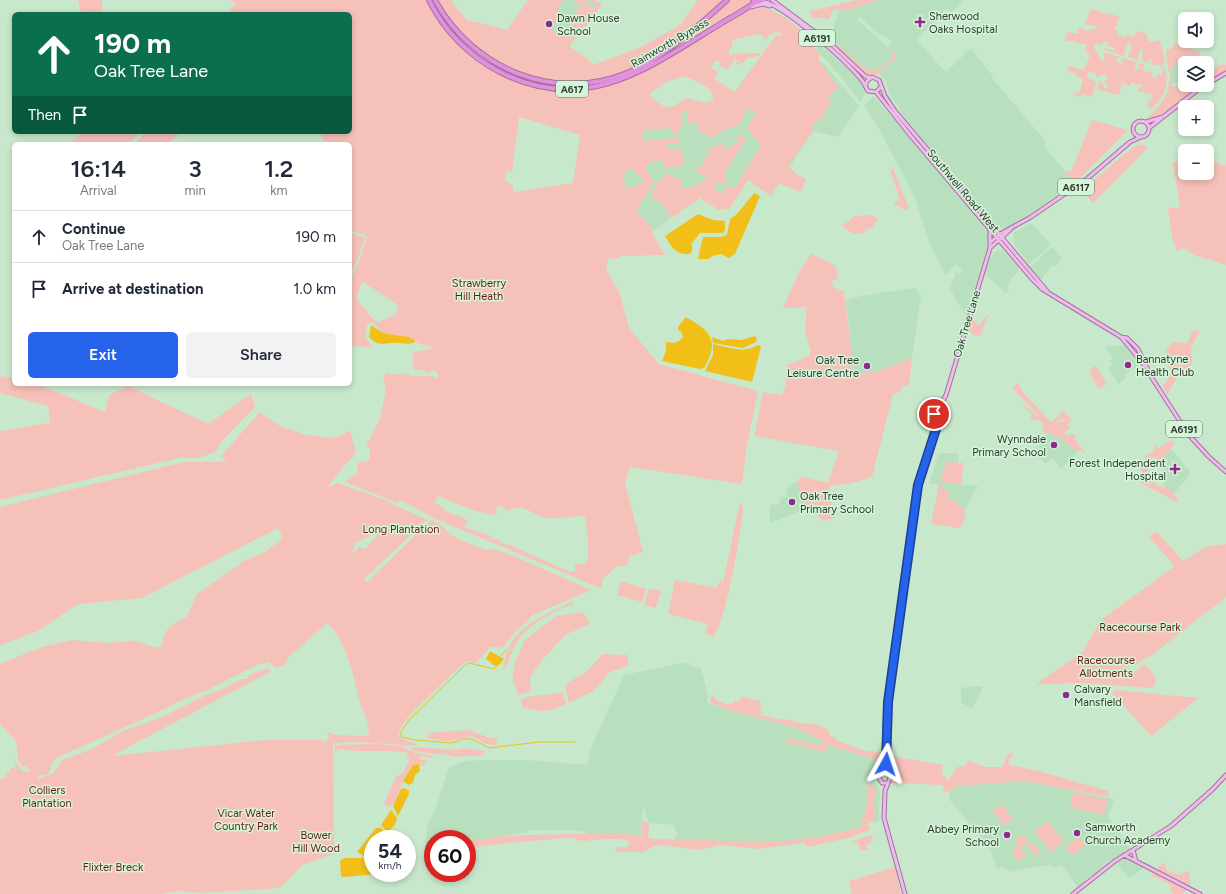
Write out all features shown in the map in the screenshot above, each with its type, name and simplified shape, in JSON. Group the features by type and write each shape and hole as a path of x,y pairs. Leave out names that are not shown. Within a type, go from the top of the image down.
{"highway":[{"name":"Rainworth Bypass","path":"429,0 451,34 484,63 519,80 545,87 567,89 598,86 629,77 653,66 759,1"},
{"name":"Rainworth Bypass","path":"435,0 444,17 464,40 495,64 530,78 566,84 588,83 627,73 650,61 682,38 727,0"}],"main road":[{"name":"A6191","path":"772,0 825,40 865,76 870,78"},
{"name":"A6191","path":"759,1 768,2 821,41 848,64 866,85"},
{"path":"741,12 762,4 779,10"},
{"name":"A6117","path":"1214,80 1226,73"},
{"path":"876,77 879,80 881,87 876,92 868,91 866,85 870,78 876,77"},
{"name":"Southwell Road West","path":"881,87 886,100 985,217 1011,255 1032,279 1048,292 1122,337 1127,338 1138,349 1146,367 1188,434 1209,457 1226,472"},
{"name":"Southwell Road West","path":"876,92 990,230 1007,243 1048,292"},
{"name":"A6117","path":"990,248 999,237 1088,178 1130,142 1146,135 1149,128 1196,92"},
{"name":"A6117","path":"1130,142 1134,133 1133,127 1135,123 1138,121 1146,122 1163,117"},
{"path":"1146,122 1149,128"},
{"path":"1134,133 1141,137"},
{"path":"990,230 991,243"},
{"path":"1007,243 1010,231"},
{"name":"Oak Tree Lane","path":"886,764 890,696 918,485 936,429 938,411 944,399 991,243 999,237"},
{"path":"936,429 931,410 944,399"},
{"path":"932,413 938,411 935,407"},
{"name":"A6117","path":"886,764 879,778 885,791 886,826 905,894"},
{"name":"A6117","path":"885,791 890,779 886,764"},
{"path":"882,773 888,774"},
{"path":"1073,894 1092,877 1125,854 1166,830 1205,796 1226,775"},
{"path":"882,783 888,783"},
{"path":"1133,850 1136,860"},
{"path":"1125,854 1129,858 1136,860 1200,894"}],"shaded area":[{"name":"Dawn House School","path":"528,0 595,0 602,5 569,46 510,27"},
{"path":"879,0 964,0 951,13 946,9 916,40 946,72 971,48 993,76 992,78 1047,143 1044,146 1075,183 1034,212 1007,227 1002,228 996,225 987,232 990,239 966,317 950,289 956,272 960,274 963,270 955,264 948,274 946,275 943,271 930,245 915,198 880,131 864,106 873,96 891,117 900,109 889,94 886,81 877,71 870,73 864,70 831,38 839,10","holes":["859,16 880,35 882,34 892,42 888,47 886,48 886,45 858,21 857,19"]},
{"path":"1174,43 1178,44 1178,48 1188,48 1200,52 1199,56 1178,56 1178,84 1171,82 1168,50 1172,49"},
{"path":"821,45 859,79 865,93 861,102 828,62 816,50"},
{"path":"769,46 812,55 825,65 859,106 838,137 813,131 771,196 748,180 730,208 719,210 700,198 652,232 618,208 630,88 649,95 663,108 670,108 687,98 705,103 713,101 725,106"},
{"path":"754,193 760,196 735,254 729,258 721,254 712,256 709,259 698,259 703,237 721,237 727,235 730,219 737,214"},
{"path":"698,214 713,220 725,221 725,230 723,233 700,233 692,243 692,251 690,254 677,252 665,236"},
{"path":"1032,223 1051,245 1029,264 1014,244 1013,235 1014,231 1016,232"},
{"path":"1052,247 1062,258 1055,267 1052,265 1041,280 1030,267"},
{"path":"997,250 1004,251 1018,267 1018,272 1010,280 1007,288 1009,291 1006,293 985,274 988,262"},
{"path":"916,288 921,296 912,358 878,371 854,374 846,300 866,295"},
{"path":"686,317 702,327 710,338 712,344 711,351 704,368 700,369 662,361 666,351 666,342 676,342 683,337 681,331 678,330 678,327"},
{"path":"371,325 383,333 409,337 411,339 414,338 415,342 406,344 377,343 369,337"},
{"path":"755,336 757,340 756,342 743,348 713,343 712,337 723,341 727,339 741,340"},
{"path":"713,344 742,349 753,348 758,345 761,346 752,382 705,371 713,355"},
{"path":"1124,345 1131,352 1139,365 1124,375 1126,378 1118,384 1108,368 1112,364 1110,361 1113,359 1105,347"},
{"name":"Wynndale Primary School","path":"1052,429 1078,451 1061,469 1052,459 1046,463 1033,454"},
{"name":"Forest Independent Hospital","path":"1170,448 1191,473 1171,497 1162,491 1165,486 1163,483 1167,478 1158,463"},
{"path":"941,453 959,453 958,463 946,462 940,482 978,486 964,511 966,515 960,528 931,524 939,485 929,483 938,455"},
{"name":"Oak Tree Primary School","path":"797,481 806,509 770,523 770,507 772,504 779,505 781,497 786,497 788,486"},
{"path":"490,651 504,659 499,665 495,666 486,659"},
{"path":"687,662 694,667 701,668 708,695 707,702 725,709 797,728 808,732 828,745 883,762 880,769 876,773 874,782 880,789 879,821 868,823 861,828 823,836 778,842 674,840 677,834 674,825 649,823 643,806 641,835 586,834 585,831 528,830 526,832 476,840 476,830 427,830 428,823 436,808 448,770 452,766 465,761 485,760 526,760 587,765 590,750 624,675"},
{"path":"982,686 983,688 972,709 961,702 961,688"},
{"path":"419,764 420,771 415,775 413,783 408,785 403,781 413,765"},
{"path":"1024,781 1114,799 1108,817 1130,849 1110,860 1096,873 1088,877 1078,888 1062,865 1056,868 1048,865 1009,872 1008,869 1006,871 1002,867 997,869 990,849 949,799 950,791 954,787 958,786"},
{"path":"403,788 409,790 409,794 398,816 393,806 401,789"},
{"path":"391,810 397,818 395,825 390,830 386,830 381,825"},
{"path":"376,828 381,828 382,830 374,830"},
{"path":"364,843 364,856 357,852"},
{"path":"344,858 364,858 364,875 341,876 340,861"},
{"path":"1125,858 1145,867 1129,878 1117,863"}],"green space":[{"path":"78,0 102,0 103,12 81,12"},
{"name":"Strawberry Hill Heath","path":"228,0 451,0 467,20 508,30 528,0 564,0 557,9 559,12 557,15 559,18 551,28 557,33 559,31 563,34 577,16 575,13 582,4 581,3 579,5 573,0 587,0 585,3 593,7 593,10 597,5 590,0 595,0 602,5 569,46 593,65 639,48 679,26 698,0 749,0 785,17 817,43 814,48 819,53 819,61 838,88 828,96 832,102 825,111 823,119 820,117 812,127 813,131 788,166 796,174 806,179 801,192 778,183 771,196 748,180 730,208 719,210 700,198 671,218 661,202 652,198 653,189 657,182 671,173 675,179 681,178 682,189 695,186 707,178 693,169 703,166 705,157 710,155 708,149 722,143 724,149 738,143 737,137 742,135 746,140 726,170 726,181 722,184 718,182 714,188 721,194 728,185 734,189 761,145 747,129 756,112 747,108 740,124 719,132 717,136 711,138 707,134 700,133 697,122 689,124 687,112 680,113 683,126 678,127 680,134 673,135 672,128 642,131 643,141 679,138 680,143 667,144 667,149 681,150 685,164 665,169 662,160 651,162 645,167 654,182 636,211 654,230 652,233 665,255 621,256 617,259 610,258 608,259 606,269 620,294 629,328 658,364 758,391 746,450 742,484 630,467 625,483 643,552 629,556 628,565 616,567 602,580 602,589 434,518 400,500 398,503 345,482 352,475 355,476 358,469 357,463 368,461 370,457 370,449 366,446 380,419 386,390 383,378 386,373 402,375 404,373 411,376 431,376 437,379 438,373 432,370 426,373 424,370 414,370 412,358 414,352 434,348 415,342 414,338 411,340 409,337 383,333 372,322 367,325 365,337 373,347 352,346 352,276 357,267 367,236 352,231 352,142 324,142 322,134 352,134 352,12 229,12 236,3","holes":["777,32 781,33 781,36 776,35 735,92 715,79 718,72 711,68 716,61 720,62 719,65 727,70 735,59 738,61 736,64 738,66 740,62 743,63 747,58 759,56 761,53 734,54 730,56 728,51 733,45 732,40 759,34 765,38 765,41 769,35","684,76 708,88 713,96 713,101 705,103 687,98 672,107 664,106 649,95 666,82","519,117 580,135 573,183 514,192 513,186 505,180 506,171 512,172","631,168 645,182 627,189 623,175","362,281 398,305 395,315 379,322 374,320 356,299","438,496 473,510 498,516 495,511 499,505 509,511 514,508 523,508 546,518 584,515 588,539 587,562 583,564 575,564 575,571 570,572 508,544 505,545 497,539 493,540 489,535 464,527 468,522 464,518 448,512 435,502"]},
{"path":"857,0 879,0 851,9 833,10 829,19 821,17 816,19 812,18 810,11"},
{"path":"1091,7 1091,9 1105,13 1105,16 1108,13 1120,17 1114,29 1117,30 1117,35 1125,38 1126,35 1134,37 1136,31 1148,34 1147,39 1151,42 1160,40 1165,62 1162,66 1151,64 1152,58 1148,63 1142,61 1143,51 1140,50 1139,60 1128,57 1132,45 1128,42 1124,56 1105,50 1104,48 1114,51 1115,48 1107,46 1108,42 1103,41 1102,45 1095,43 1094,47 1102,62 1105,60 1103,52 1119,57 1116,60 1121,65 1124,63 1120,59 1121,58 1137,62 1134,68 1140,70 1138,64 1142,63 1145,66 1142,70 1148,72 1150,70 1150,72 1153,73 1152,77 1157,79 1158,74 1162,75 1163,70 1161,68 1164,68 1167,79 1165,90 1151,109 1146,103 1149,103 1149,100 1151,100 1154,95 1145,93 1143,97 1145,92 1137,92 1139,87 1143,87 1143,85 1138,83 1138,85 1131,82 1130,86 1122,83 1120,93 1117,95 1097,89 1100,79 1102,80 1100,82 1106,89 1109,88 1104,82 1108,79 1104,74 1097,77 1096,74 1088,72 1087,77 1096,82 1092,97 1082,94 1081,97 1073,95 1074,92 1079,94 1083,79 1076,76 1077,74 1067,71 1069,66 1084,70 1090,55 1085,50 1087,45 1072,41 1065,41 1068,32 1078,34 1077,29 1080,27 1089,32 1090,29 1095,30 1097,26 1085,24"},
{"path":"831,38 862,67 865,65 868,71 881,68 891,58 894,58 894,54 890,53 891,51 898,56 879,73 868,76 831,40"},
{"path":"1174,43 1178,44 1178,48 1188,48 1200,52 1199,56 1178,56 1178,63 1172,67 1172,74 1169,73 1166,51 1168,49 1172,50"},
{"path":"1224,64 1226,65 1226,71 1214,78 1214,70 1216,67"},
{"path":"1171,75 1172,87 1178,86 1178,92 1194,92 1184,100 1178,100 1178,104 1170,111 1155,118 1147,119 1163,101 1166,93 1169,93 1167,91"},
{"path":"1092,120 1128,130 1075,183 1063,170 1071,172"},
{"path":"81,134 138,134 131,142 70,142"},
{"path":"144,134 179,134 170,142 144,142 146,138 142,142 137,142"},
{"path":"1141,144 1148,148 1093,203 1082,190 1133,147"},
{"path":"1173,162 1178,162 1178,180 1214,180 1214,162 1226,166 1226,265 1194,255 1184,248 1177,251 1172,237 1168,208 1180,207"},
{"path":"893,168 909,208 905,210 893,203 900,200 890,170"},
{"path":"869,215 877,218 877,221 873,228 865,229 865,232 859,234 853,233 842,226 855,216"},
{"path":"352,234 365,238 355,266 352,270"},
{"path":"811,254 836,266 838,279 831,280 834,289 838,288 839,291 844,290 854,374 878,371 912,358 909,386 902,386 901,391 893,394 872,477 850,484 831,485 829,487 834,518 822,521 821,518 819,519 817,512 807,515 797,481 802,477 828,483 839,451 754,436 763,392 782,395 786,386 787,365 809,356 811,352 805,330 807,307 783,308 799,272"},
{"path":"989,313 980,336 974,335 968,329 972,316 978,326"},
{"path":"1193,330 1200,331 1191,347 1192,364 1177,377 1167,395 1162,385 1165,384 1171,373 1166,359 1167,350 1173,342 1187,343"},
{"path":"1095,365 1107,384 1099,389 1095,382 1097,381 1094,381 1089,371"},
{"path":"0,376 12,378 12,386 42,386 105,412 109,395 128,386 208,424 251,394 255,407 224,439 215,452 199,458 179,458 0,500 0,431 50,423 48,406 0,393"},
{"path":"1017,382 1026,396 1051,422 1064,411 1070,418 1059,420 1053,424 1071,418 1071,421 1067,425 1070,427 1064,433 1068,436 1072,434 1076,435 1075,440 1086,453 1080,450 1077,452 1060,437 1052,435 1052,431 1045,434 1043,432 1043,423 1038,419 1031,419 1031,413 1017,400 1042,419 1013,389"},
{"path":"260,412 280,426 306,435 334,438 350,431 356,452 327,487 338,483 380,498 427,520 364,579 367,582 431,520 440,524 451,535 472,545 488,550 494,549 518,558 591,590 533,615 517,630 502,648 491,646 476,663 466,661 410,714 401,727 398,737 416,744 417,746 357,742 333,743 334,854 302,865 280,888 200,893 181,891 157,894 0,894 0,779 7,776 6,772 10,772 11,768 17,769 13,758 22,771 28,772 30,770 26,766 22,767 18,760 16,741 0,724 0,664 42,647 72,640 108,643 135,641 155,647 161,647 169,628 187,617 196,595 244,561 265,552 283,538 278,528 142,598 78,604 38,631 0,645 0,507 184,462 227,462 221,456","holes":["374,534 377,536 365,549 359,547 354,553 352,551 355,546 353,544","327,623 334,630 348,659 355,680 359,700 367,722 369,731 368,736 335,735 326,731 329,736 326,743 322,740 265,740 113,756 270,672 268,668 251,674 246,679 241,679 160,718 121,732 90,750 62,760 53,774 38,779 38,776 48,774 56,758 182,700 205,691 257,665 269,662 276,668 284,665 289,657"]},
{"path":"1171,440 1175,443 1160,460 1153,457 1147,465 1150,478 1158,487 1163,486 1173,492 1178,500 1177,502 1139,482 1140,479 1149,484 1150,483 1141,470 1137,468 1144,461 1146,455 1155,450 1153,444 1159,448"},
{"path":"946,462 964,463 961,484 940,482"},
{"path":"939,485 944,489 949,489 948,499 962,507 965,513 965,517 960,528 931,524"},
{"path":"740,502 743,510 728,596 718,628 713,637 705,633 708,624 668,614 675,580 717,588 720,580 723,583"},
{"name":"Racecourse Park","path":"1157,532 1183,561 1208,546 1226,544 1226,597 1148,658 1147,657 1134,666 1130,659 1124,662 1132,674 1145,664 1156,677 1156,683 1152,688 1079,683 1036,684 1082,653 1101,620 1175,566 1149,537"},
{"path":"621,581 646,589 642,602 617,595"},
{"path":"649,588 661,591 656,608 644,605"},
{"path":"574,601 572,605 558,610 542,619 522,634 503,671 507,652 519,633 546,614"},
{"path":"582,612 590,624 565,635 538,665 530,678 531,691 518,695 513,680 513,674 515,663 524,641 556,616"},
{"path":"603,654 628,655 628,666 610,672 593,691 569,703 565,686 570,681 588,670"},
{"path":"1116,690 1198,698 1151,736 1112,693"},
{"path":"562,692 566,704 560,707 544,711 522,707 521,699 531,696"},
{"path":"712,694 717,700 727,705 729,703 733,704 734,701 739,701 741,697 748,698 753,701 754,699 760,700 761,715 780,720 781,718 804,724 807,723 822,726 829,731 829,735 836,738 836,740 862,750 884,753 883,762 828,745 826,749 827,753 786,742 787,738 820,746 823,741 797,728 725,709 710,702"},
{"path":"469,730 487,737 497,738 496,745 486,744 472,736 450,741 427,739 429,733"},
{"path":"376,744 400,746 416,753 432,756 431,758 423,756 419,758 421,760 427,760 423,766 413,765 405,777 394,803 388,807 384,803 396,777 403,773 410,759 406,757 408,753 340,749 335,752 335,745"},
{"path":"410,747 459,750 463,748 485,751 483,755 454,757 443,754 415,751"},
{"path":"1014,752 1008,762 1010,765 1038,771 1108,791 1109,797 1024,781 958,786 944,793 943,785 891,783 893,780 891,756 943,765 942,774 947,778 948,782 957,767 965,766 968,761 986,767 1002,767 1008,754"},
{"path":"870,780 870,783 876,789 874,799 875,820 868,822 870,830 852,837 808,847 805,843 759,849 721,845 700,850 663,845 654,846 644,852 614,852 618,847 628,847 629,841 614,839 582,841 572,838 562,838 476,847 476,840 504,836 619,833 642,836 642,822 645,821 649,824 648,838 655,839 778,842 823,836 862,827 861,821 867,802 867,791 869,789 867,783"},
{"path":"1073,792 1108,800 1104,815 1070,807"},
{"path":"1002,804 1013,819 1004,826 993,811"},
{"path":"1048,821 1064,842 1051,852 1035,831"},
{"path":"871,835 873,841 866,845 868,849 860,851 857,842 853,843 853,841"},
{"path":"1023,835 1031,845 1034,844 1041,852 1036,856 1025,843 1021,849 1026,856 1019,861 1011,852 1018,846 1014,841"},
{"path":"1078,837 1085,845 1072,856 1066,847"},
{"path":"1165,862 1166,870 1178,875 1187,871 1190,875 1190,886 1159,870 1158,867"},
{"path":"895,867 901,894 852,894 849,881"},
{"path":"1153,872 1187,889 1183,894 1173,894 1170,889 1172,885 1155,877 1151,878"}],"waterway":[{"path":"501,656 507,649"},
{"path":"497,666 494,669 469,663 465,665 409,720 401,732 401,737 415,740 452,743 463,739 472,739 489,748 539,742 575,742"}],"place":[{"name":"Sherwood Oaks Hospital","path":"920,22"},
{"name":"Dawn House School","path":"549,24"},
{"name":"Bannatyne Health Club","path":"1128,365"},
{"name":"Oak Tree Leisure Centre","path":"867,366"},
{"name":"Wynndale Primary School","path":"1054,445"},
{"name":"Forest Independent Hospital","path":"1175,469"},
{"name":"Oak Tree Primary School","path":"792,502"},
{"name":"Calvary Mansfield","path":"1066,695"},
{"name":"Samworth Church Academy","path":"1077,833"},
{"name":"Abbey Primary School","path":"1007,835"}],"route":[{"path":"886,764 889,718 887,715 888,699 890,696 918,485 936,429 935,419 932,413 934,414"}],"park label":[{"name":"Long Plantation","path":"401,529"},
{"name":"Racecourse Allotments","path":"1106,666"},
{"name":"Colliers Plantation","path":"47,796"},
{"name":"Vicar Water Country Park","path":"246,819"},
{"name":"Bower Hill Wood","path":"316,841"},
{"name":"Flixter Breck","path":"113,867"}]}
